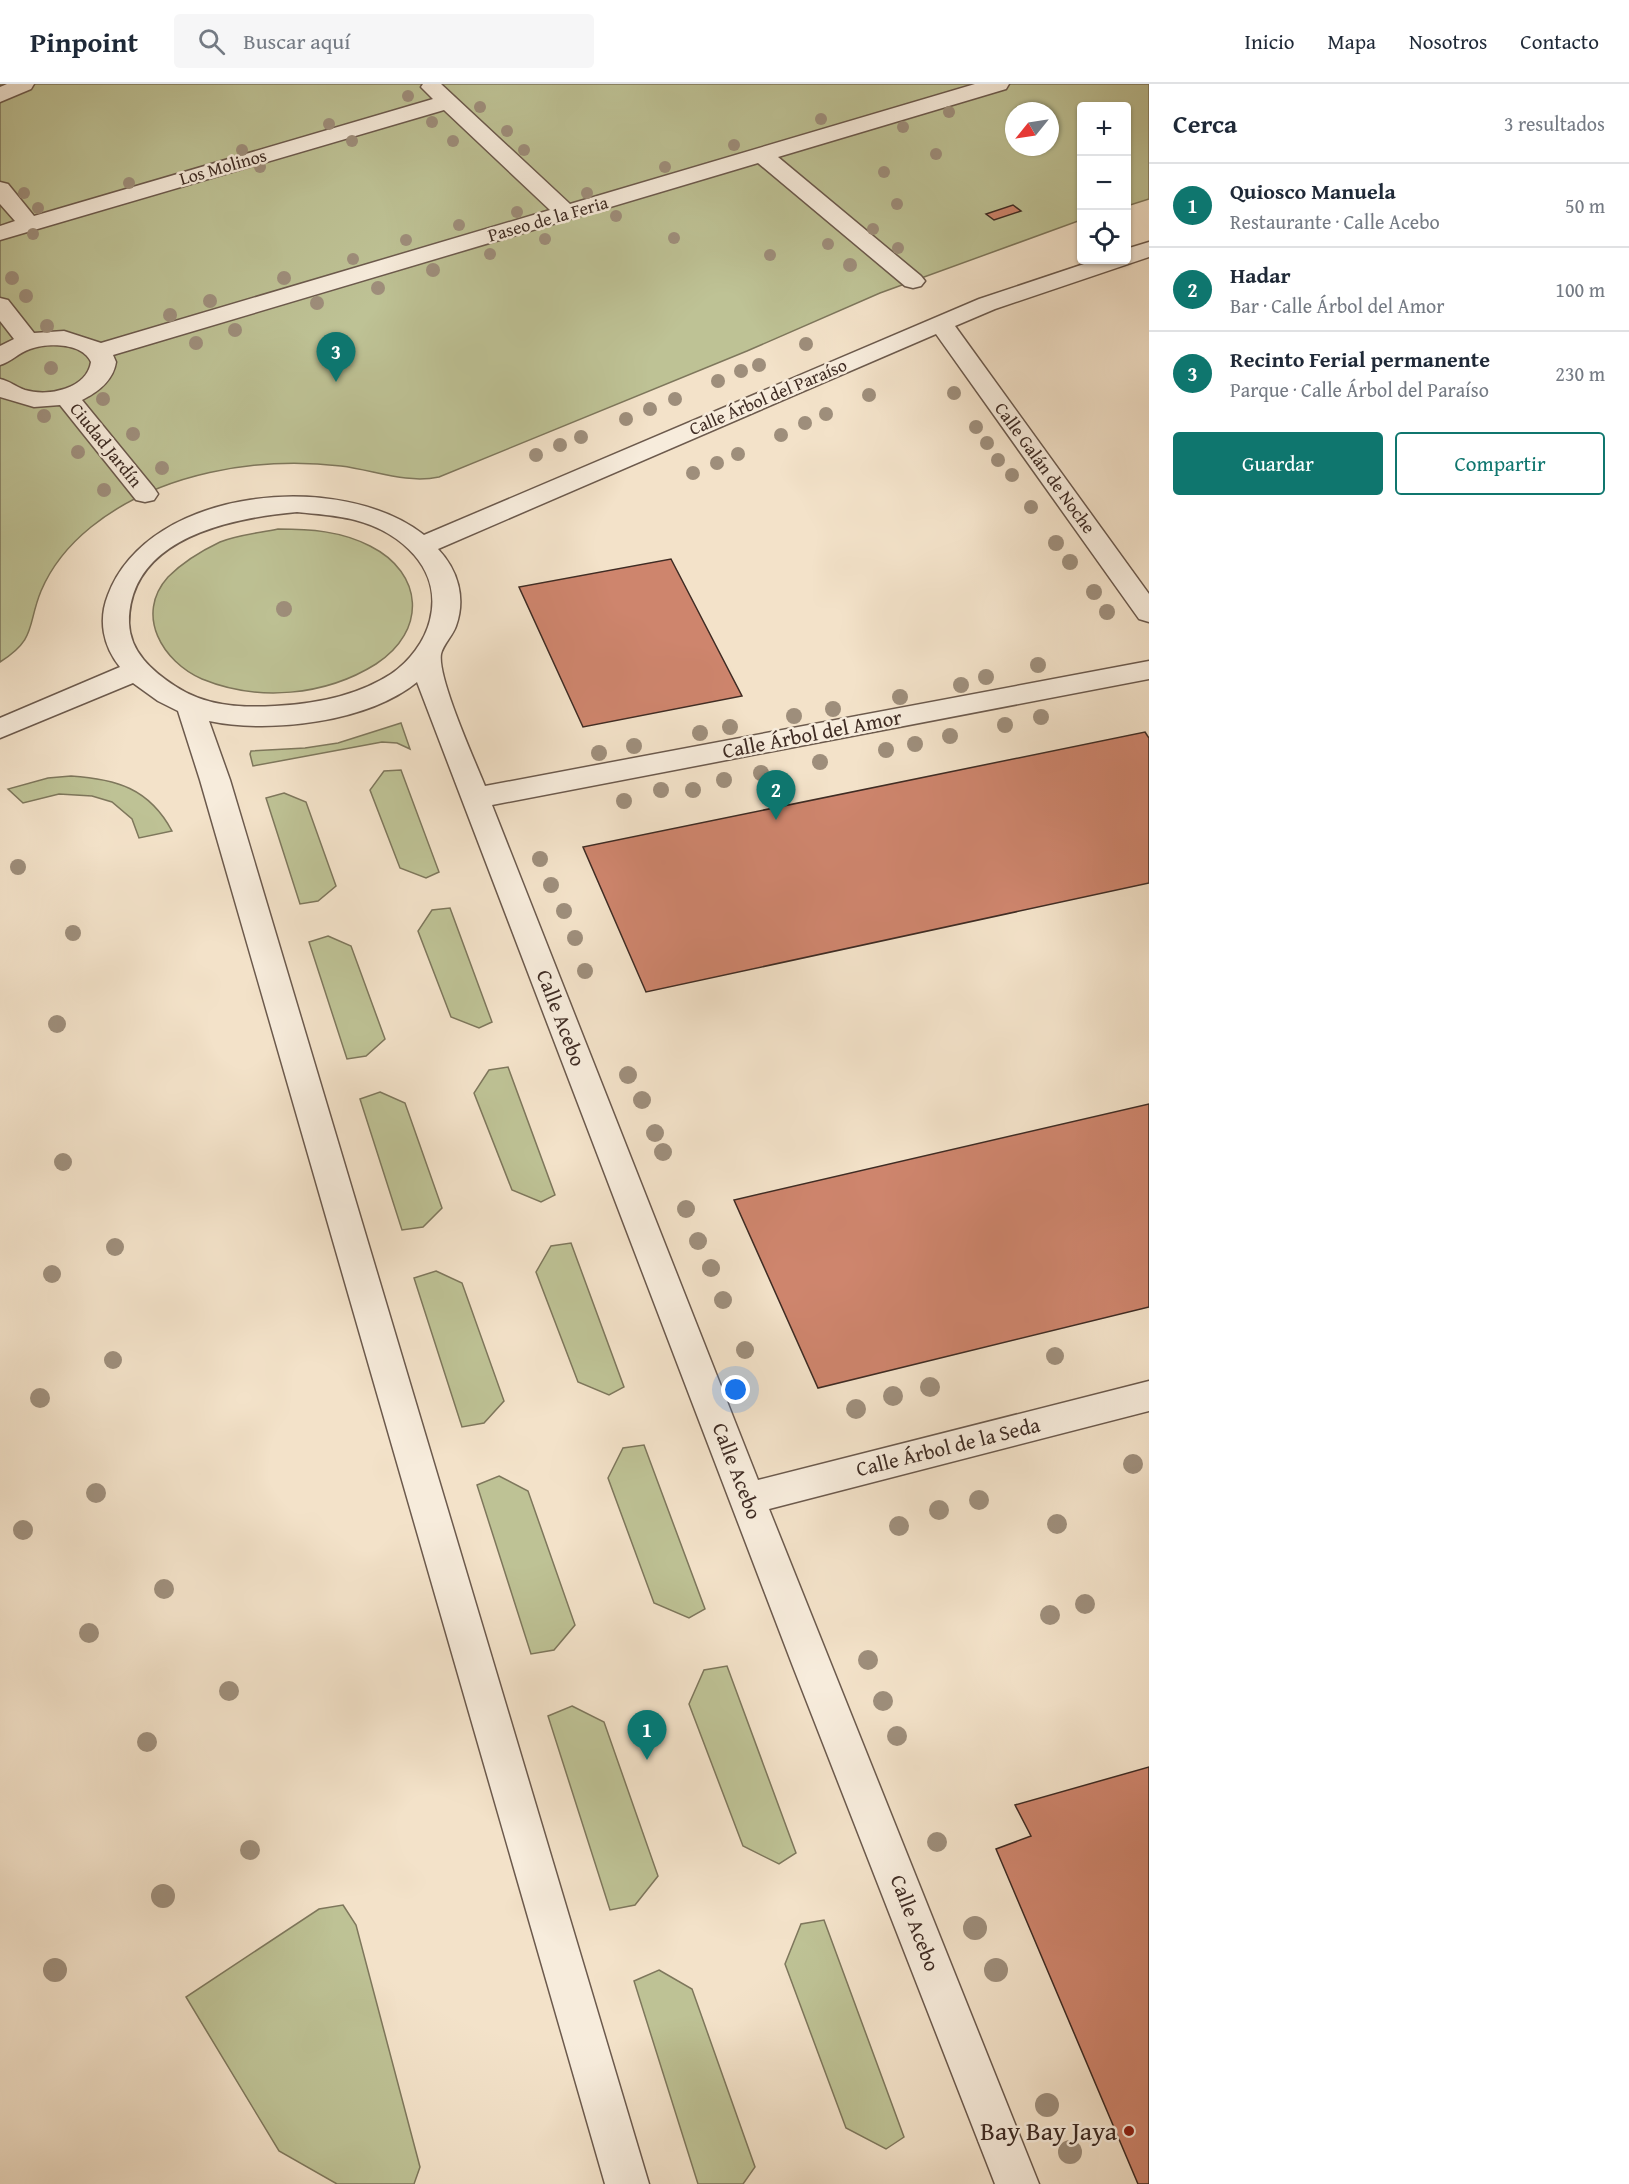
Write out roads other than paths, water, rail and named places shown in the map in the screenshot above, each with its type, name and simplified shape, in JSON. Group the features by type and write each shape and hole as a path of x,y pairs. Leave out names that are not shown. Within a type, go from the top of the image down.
{"street":[{"path":"0,96 23,84"},
{"path":"429,84 566,213"},
{"name":"Paseo de la Feria","path":"98,352 762,155 987,85"},
{"name":"Los Molinos","path":"0,233 447,102"},
{"path":"762,155 913,281"},
{"path":"0,189 28,224"},
{"path":"1131,254 1149,249"},
{"name":"Calle Árbol del Paraíso","path":"422,546 987,304 1106,264"},
{"path":"0,304 29,342"},
{"name":"Calle Galán de Noche","path":"941,324 1149,613"},
{"path":"0,358 9,350 29,342 46,338 67,338 85,343 98,352 103,363 100,375 89,387 66,396 49,399 27,398 10,393 0,386"},
{"name":"Ciudad Jardín","path":"66,396 145,494"},
{"path":"297,504 345,509 388,523 422,546 438,565 446,583 448,607 442,631 427,654 412,672 376,695 362,701 322,711 267,718 239,716 190,705 166,694 136,671 120,649 115,632 117,600 133,569 162,542 201,521 248,508 267,506 297,504"},
{"name":"Calle Acebo","path":"427,654 432,687 747,1499 1017,2184"},
{"name":"Calle Árbol del Amor","path":"475,798 1149,670"},
{"path":"0,729 136,671"},
{"path":"190,705 215,780 627,2184"},
{"name":"Calle Árbol de la Seda","path":"747,1499 1149,1396"}],"place":[{"name":"Recinto Ferial permanente","path":"336,382"},
{"name":"Hadar","path":"776,820"},
{"name":"Quiosco Manuela","path":"647,1760"},
{"name":"Bay Bay Jaya","path":"1129,2131"}]}
